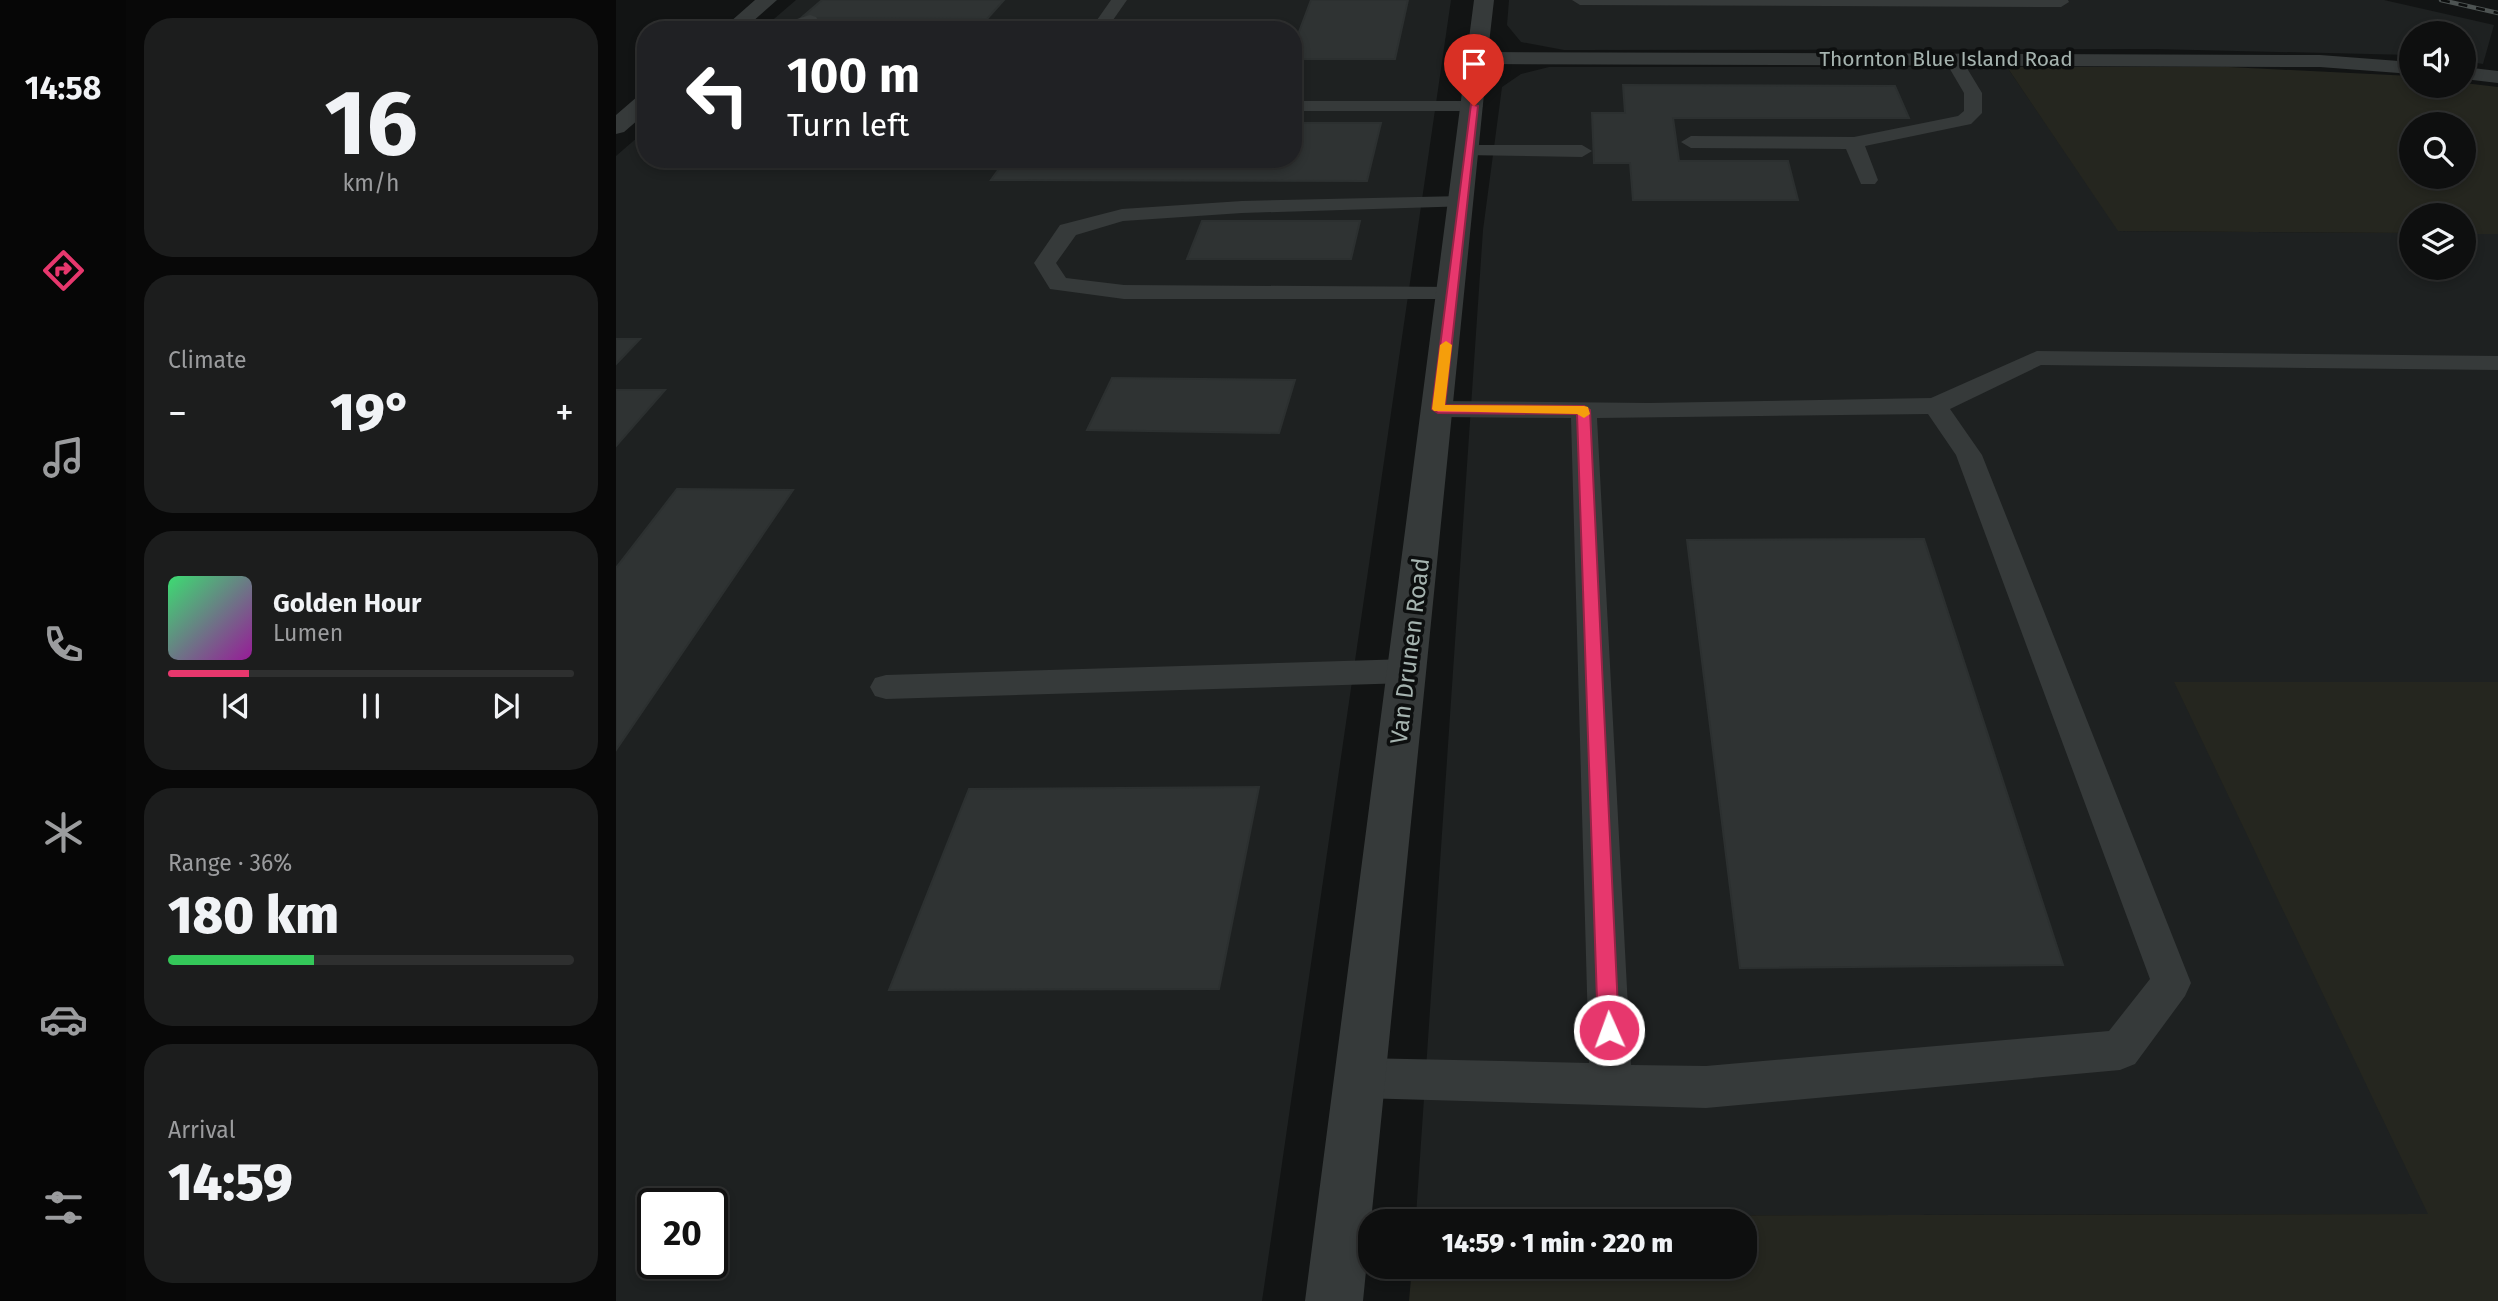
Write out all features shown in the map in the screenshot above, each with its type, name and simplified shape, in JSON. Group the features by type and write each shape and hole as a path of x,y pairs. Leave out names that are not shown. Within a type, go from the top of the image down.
{"street":[{"path":"741,21 766,0"},
{"name":"Van Drunen Road","path":"1334,1301 1469,151 1484,0"},
{"name":"Thornton Blue Island Road","path":"1479,58 2320,61 2399,67"},
{"path":"2476,74 2498,77"},
{"path":"616,127 637,110"}],"lane":[{"path":"1104,21 1119,0"},
{"path":"1580,0 2061,2"},
{"path":"1691,142 1854,143 1964,120 1973,113 1973,93 1953,60"},
{"path":"1302,106 1474,106"},
{"path":"1854,143 1868,180"},
{"path":"1469,151 1582,151"},
{"path":"1452,292 1124,292 1058,284 1045,263 1068,230 1122,215 1242,207 1463,202"},
{"path":"1438,409 1934,406 2037,358 2498,363"},
{"path":"1360,1078 1706,1087 2120,1049 2171,983 1969,455 1934,406"},
{"path":"1584,410 1611,1084"},
{"path":"886,687 1408,671"}],"shaded area":[{"path":"796,0 1451,0 1262,1301 616,1301 616,156 637,138 637,168 1302,168 1302,21 772,21"},
{"path":"1509,0 2384,0 2494,25 2483,64 2476,63 2476,21 2399,21 2399,55 2154,49 1564,50 1521,42 1507,25"},
{"path":"1549,67 2007,67 2119,231 2399,233 2399,280 2476,280 2476,234 2498,234 2498,682 2175,683 2429,1214 1757,1215 1757,1209 1416,1209 1483,230 1502,87 1521,74"},
{"path":"2007,67 2229,67 2399,75 2399,98 2476,98 2476,84 2498,87 2498,234 2476,234 2476,203 2399,203 2399,233 2118,231"},
{"path":"2174,682 2498,682 2498,1301 1409,1301 1411,1279 1757,1279 1757,1215 2428,1214"}],"building":[{"path":"822,0 1004,0 987,19 801,18"},
{"path":"1311,0 1408,0 1395,59 1302,59 1302,24"},
{"path":"830,20 922,21 829,21"},
{"path":"1623,85 1895,86 1909,118 1673,118 1679,161 1788,161 1798,200 1633,200 1630,163 1594,163 1592,113 1625,113"},
{"path":"1302,123 1381,123 1367,181 991,180 1000,168 1302,168"},
{"path":"1202,221 1360,221 1351,259 1187,259"},
{"path":"616,339 640,339 616,364"},
{"path":"1112,378 1295,380 1279,433 1087,430"},
{"path":"616,390 665,390 616,446"},
{"path":"677,489 793,490 616,750 616,568"},
{"path":"1924,539 2063,965 1740,968 1687,540"},
{"path":"1259,787 1219,989 889,990 969,789"}],"railway":[{"path":"2441,0 2498,13"}],"slow traffic":[{"path":"1446,345 1438,409 1584,410 1584,414"}],"route":[{"path":"1474,106 1438,409 1584,410 1609,1030"}]}
